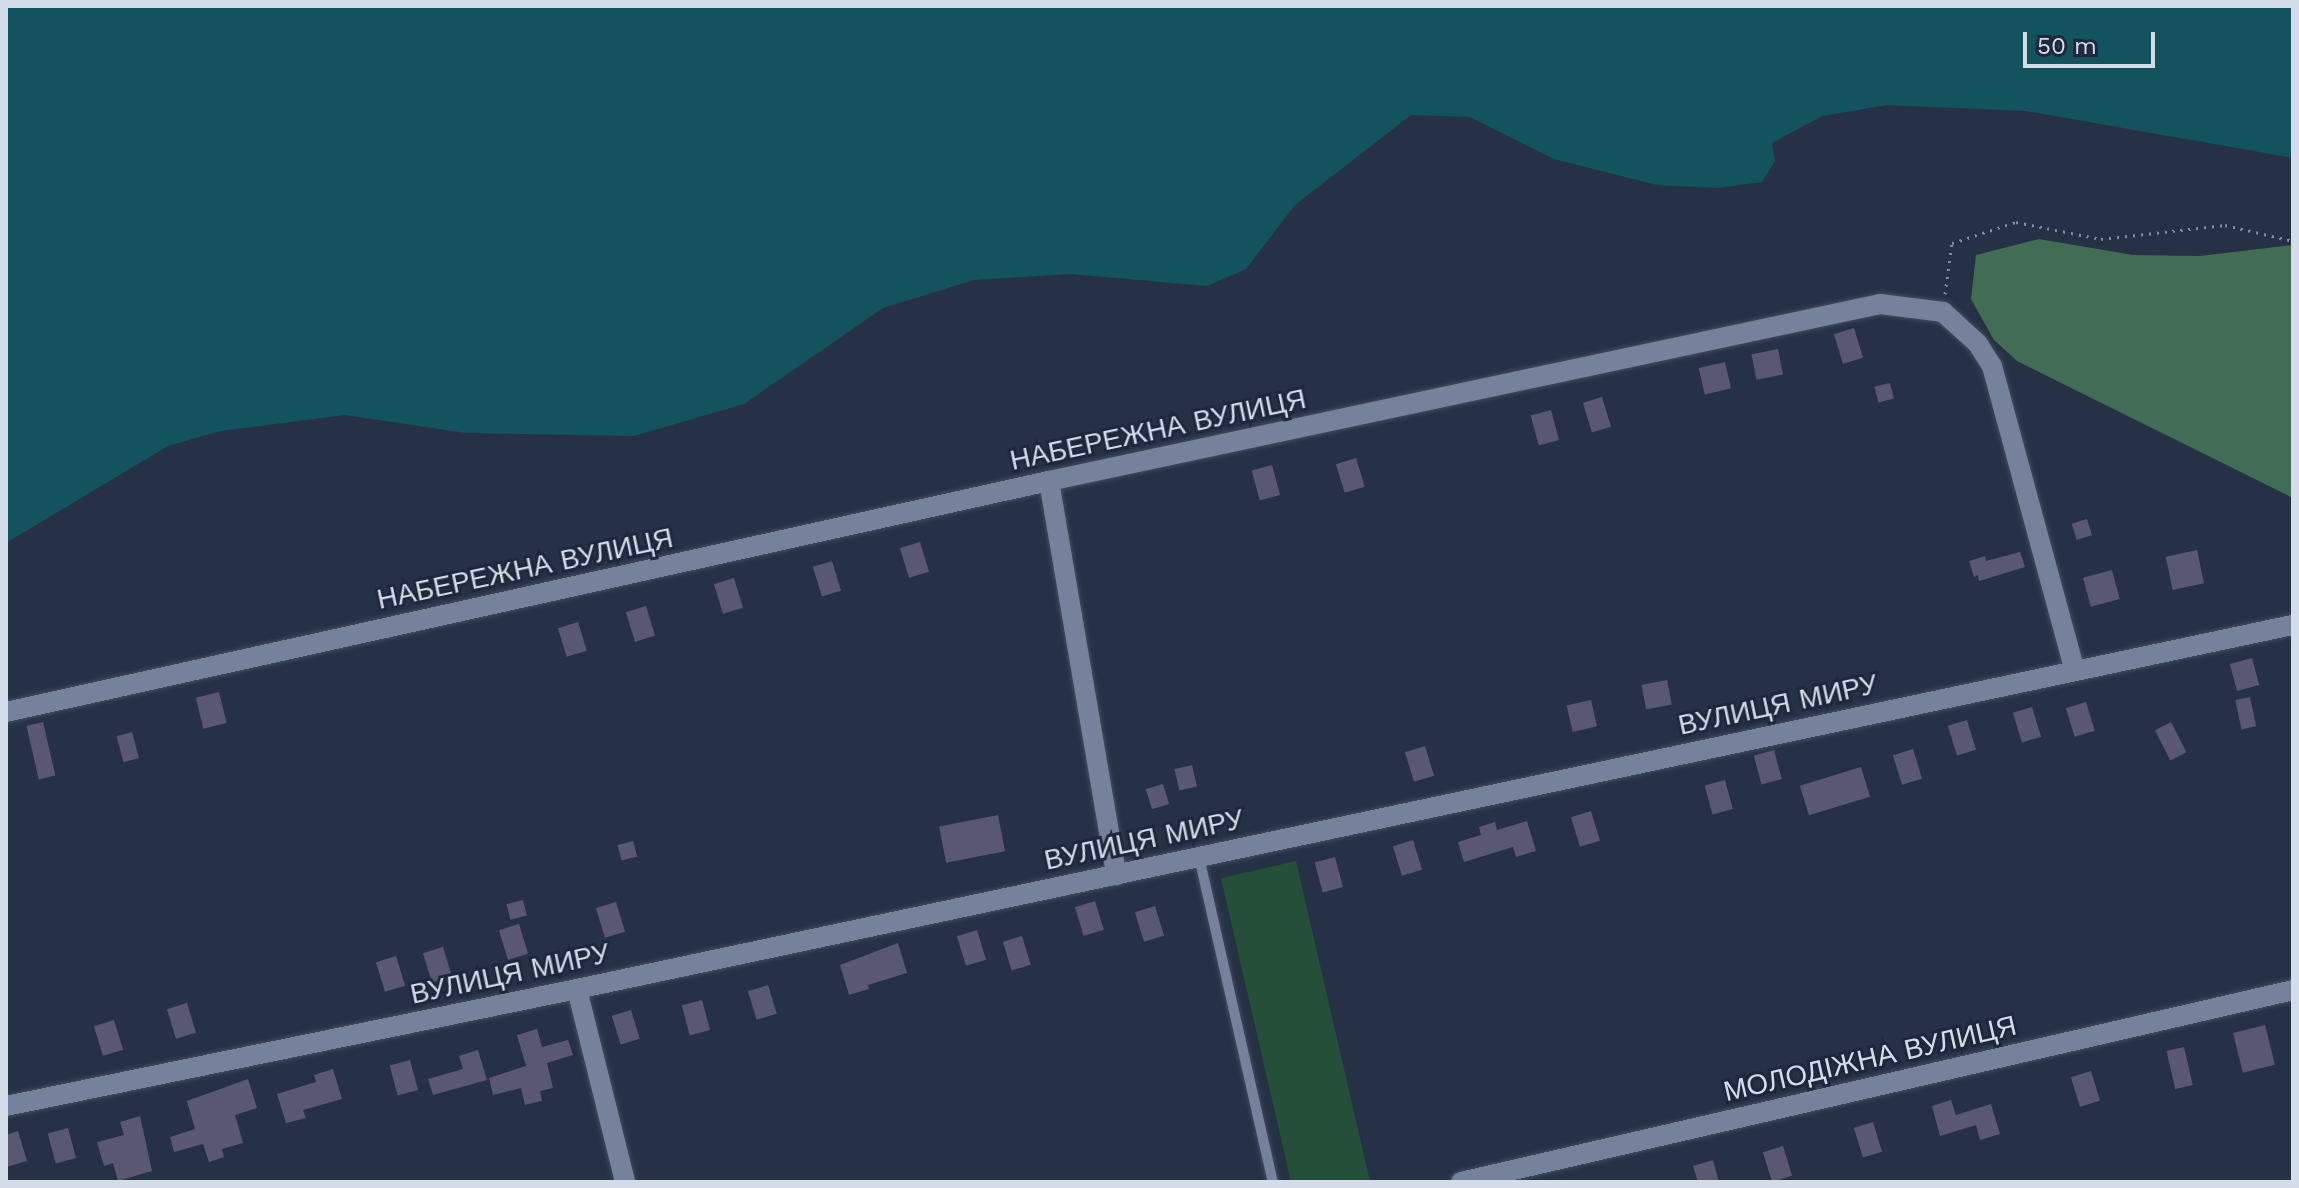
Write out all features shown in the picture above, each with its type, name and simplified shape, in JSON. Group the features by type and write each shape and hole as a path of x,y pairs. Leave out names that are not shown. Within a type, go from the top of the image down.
{"street":[{"name":"НАБЕРЕЖНА ВУЛИЦЯ","path":"6,712 1049,481 1880,304 1943,312"},
{"path":"1943,312 1978,344 1992,366 2075,671"},
{"path":"1049,481 1116,875"},
{"name":"ВУЛИЦЯ МИРУ","path":"6,1106 577,989 2293,625"},
{"path":"577,989 625,1182"},
{"name":"МОЛОДІЖНА ВУЛИЦЯ","path":"1461,1182 2293,990"}],"lane":[{"path":"1199,857 1273,1182"}],"path":[{"path":"1943,312 1952,243 2016,222 2101,239 2225,225 2293,241"}],"shaded area":[{"path":"6,6 2293,6 2293,158 2026,111 1887,105 1822,116 1772,143 1775,161 1762,182 1717,188 1657,185 1554,159 1470,117 1411,115 1295,205 1246,269 1207,286 1071,274 974,280 883,308 744,404 634,436 466,433 345,415 220,431 168,446 6,543"},
{"path":"2039,239 2133,255 2200,256 2293,245 2293,498 2017,361 1994,340 1971,299 1976,255"},
{"path":"1296,861 1370,1182 1291,1182 1221,878"}],"building":[{"path":"1854,328 1863,358 1843,364 1834,334"},
{"path":"1778,349 1783,375 1756,380 1751,354"},
{"path":"1725,362 1731,388 1705,394 1699,368"},
{"path":"1890,383 1894,399 1878,402 1874,387"},
{"path":"1602,397 1611,427 1592,432 1583,403"},
{"path":"1551,410 1559,440 1539,445 1531,415"},
{"path":"1356,458 1365,487 1345,493 1336,464"},
{"path":"1272,465 1280,495 1260,500 1252,470"},
{"path":"2087,519 2092,535 2077,540 2072,524"},
{"path":"920,542 929,572 909,578 900,548"},
{"path":"2197,550 2204,583 2173,590 2166,557"},
{"path":"2020,552 2025,567 1979,581 1978,575 1974,577 1969,561 1985,556 1986,561"},
{"path":"832,561 841,591 822,596 813,567"},
{"path":"2112,570 2120,599 2091,607 2083,578"},
{"path":"734,578 743,608 723,614 714,584"},
{"path":"646,606 655,636 635,642 626,612"},
{"path":"578,622 587,651 567,657 558,628"},
{"path":"2252,658 2259,685 2237,691 2230,664"},
{"path":"1667,680 1672,705 1646,710 1641,685"},
{"path":"219,692 227,723 203,729 196,698"},
{"path":"2250,697 2256,726 2242,729 2235,700"},
{"path":"1591,700 1597,726 1573,732 1567,706"},
{"path":"2086,702 2095,731 2075,737 2066,708"},
{"path":"2032,707 2041,737 2022,742 2013,713"},
{"path":"1967,720 1976,750 1957,755 1948,726"},
{"path":"43,722 55,776 39,779 26,726"},
{"path":"2171,722 2186,752 2170,760 2155,730"},
{"path":"132,732 139,758 124,762 117,736"},
{"path":"1425,746 1434,776 1414,782 1405,752"},
{"path":"1913,749 1922,779 1902,785 1893,755"},
{"path":"1774,750 1782,779 1761,784 1754,755"},
{"path":"1192,765 1197,786 1179,790 1174,769"},
{"path":"1861,767 1870,797 1809,815 1800,786"},
{"path":"1725,780 1733,809 1712,814 1705,785"},
{"path":"1163,784 1169,804 1152,809 1146,789"},
{"path":"1591,811 1600,841 1580,847 1571,817"},
{"path":"998,815 1005,851 946,863 939,826"},
{"path":"1527,821 1536,851 1516,857 1513,847 1464,862 1458,842 1481,835 1479,827 1495,822 1497,830"},
{"path":"1413,840 1422,870 1402,876 1393,846"},
{"path":"633,841 637,856 622,861 618,845"},
{"path":"1335,857 1343,887 1323,892 1315,862"},
{"path":"523,900 527,916 510,920 507,904"},
{"path":"1095,901 1104,930 1084,936 1075,907"},
{"path":"616,902 625,932 605,938 596,908"},
{"path":"1155,906 1164,936 1144,942 1135,912"},
{"path":"519,924 528,954 508,960 499,930"},
{"path":"977,930 986,960 966,966 957,936"},
{"path":"1022,936 1031,965 1012,971 1003,942"},
{"path":"898,943 907,973 868,985 869,989 849,995 840,965"},
{"path":"443,947 452,977 432,983 423,953"},
{"path":"396,956 405,986 385,992 376,962"},
{"path":"768,985 777,1014 757,1020 748,991"},
{"path":"702,1000 710,1030 690,1035 682,1005"},
{"path":"187,1003 196,1033 176,1039 167,1009"},
{"path":"631,1010 640,1039 621,1045 612,1016"},
{"path":"114,1020 123,1050 103,1056 94,1026"},
{"path":"2265,1025 2275,1065 2243,1073 2233,1033"},
{"path":"537,1029 542,1047 568,1040 573,1055 547,1063 553,1088 540,1091 542,1101 525,1105 521,1088 493,1095 489,1078 526,1066 517,1035"},
{"path":"2184,1047 2193,1085 2175,1089 2166,1051"},
{"path":"478,1050 487,1080 433,1095 428,1079 463,1069 459,1056"},
{"path":"410,1060 418,1090 398,1095 390,1065"},
{"path":"333,1069 342,1099 303,1110 306,1118 286,1123 277,1094 316,1082 314,1075"},
{"path":"2091,1071 2100,1101 2080,1107 2071,1077"},
{"path":"248,1079 257,1108 235,1115 243,1143 222,1149 224,1157 209,1162 203,1144 174,1152 170,1137 195,1129 187,1101"},
{"path":"1951,1100 1956,1115 1991,1104 2000,1134 1980,1140 1976,1125 1940,1136 1932,1106"},
{"path":"140,1116 152,1171 118,1181 113,1163 104,1166 97,1142 124,1135 120,1122"},
{"path":"1873,1122 1882,1152 1863,1157 1854,1128"},
{"path":"68,1128 76,1158 56,1163 48,1133"},
{"path":"18,1131 27,1161 6,1167 6,1135"},
{"path":"1783,1146 1792,1176 1772,1182 1763,1152"},
{"path":"1713,1160 1719,1182 1698,1182 1693,1166"}]}
